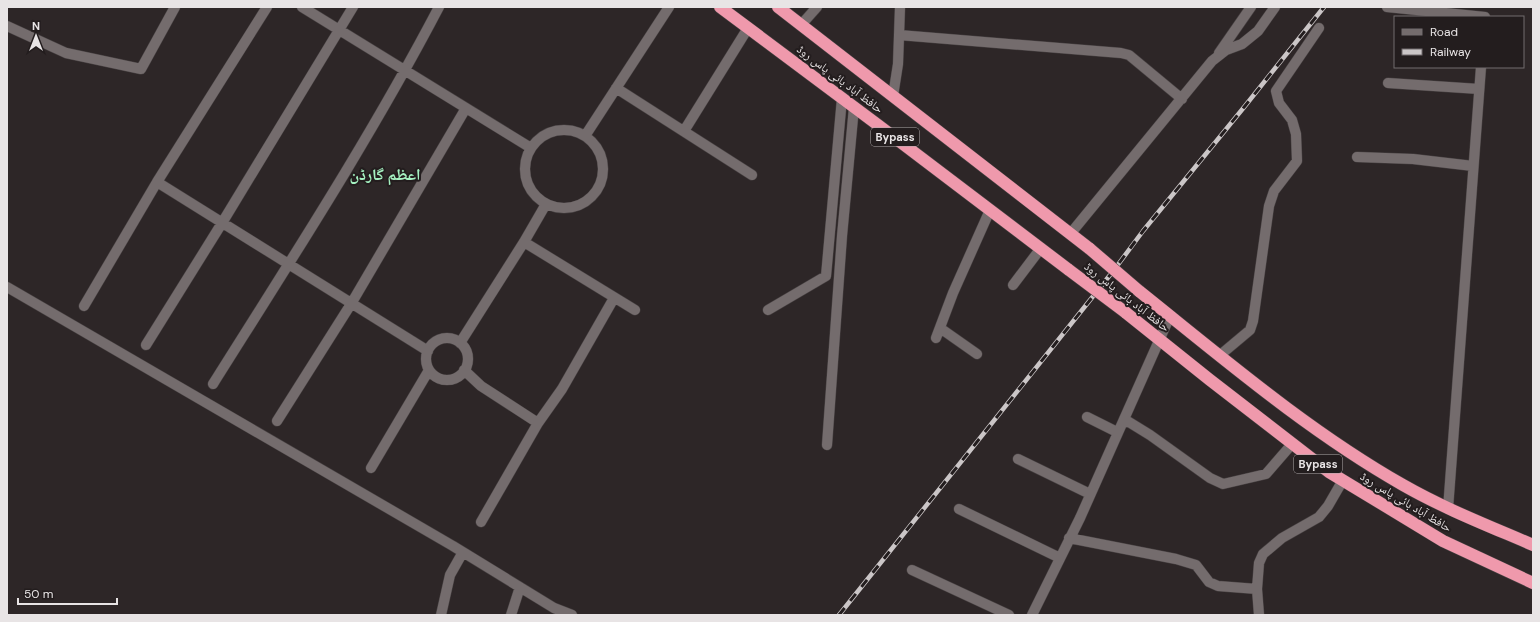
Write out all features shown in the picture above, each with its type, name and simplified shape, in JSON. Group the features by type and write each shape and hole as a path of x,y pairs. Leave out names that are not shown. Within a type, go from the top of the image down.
{"highway":[{"name":"حافظ آباد بائی پاس روڈ","path":"720,7 1041,248 1329,472 1443,541 1533,583"},
{"name":"حافظ آباد بائی پاس روڈ","path":"778,7 1070,233 1139,291 1284,407 1344,448 1403,485 1448,509 1533,545"}],"street":[{"path":"7,26 66,53 141,69 175,7"},
{"path":"84,306 157,182 267,7"},
{"path":"302,7 531,148"},
{"path":"146,344 222,223 353,7"},
{"path":"213,384 288,265 405,71 438,7"},
{"path":"585,136 669,7"},
{"path":"801,25 817,7"},
{"path":"893,96 898,64 900,7"},
{"path":"1070,233 1182,99 1228,41 1251,7"},
{"path":"1212,61 1226,50 1242,44 1258,31 1275,7"},
{"path":"1387,7 1485,14"},
{"path":"684,131 748,28"},
{"path":"1219,356 1250,330 1253,321 1269,206 1274,192 1297,161 1296,134 1292,120 1279,103 1276,91 1319,28"},
{"path":"899,35 1121,53 1129,55 1182,99"},
{"path":"1448,509 1481,68"},
{"path":"1388,83 1479,88"},
{"path":"616,88 752,175"},
{"path":"768,310 826,276 842,98"},
{"path":"827,445 842,236 854,107"},
{"path":"277,421 351,304 466,108"},
{"path":"555,131 571,131 585,136 596,147 602,161 602,176 596,190 586,201 572,207 557,207 546,204 532,191 526,177 525,162 531,148 542,137 555,131"},
{"path":"1357,157 1412,159 1473,166"},
{"path":"157,182 428,351"},
{"path":"460,343 524,242 546,204"},
{"path":"936,338 953,293 990,210"},
{"path":"524,242 634,310"},
{"path":"1013,285 1041,248"},
{"path":"7,287 463,552 554,608 572,615"},
{"path":"481,522 538,423 562,389 614,298"},
{"path":"1032,615 1090,494 1170,316"},
{"path":"940,328 978,354"},
{"path":"442,339 454,340 460,343 467,354 468,360 464,370 458,377 446,380 439,379 429,370 426,364 428,351 436,342 442,339"},
{"path":"371,468 429,370"},
{"path":"464,370 481,386 538,423"},
{"path":"1087,417 1118,432"},
{"path":"1124,419 1150,435 1210,478 1223,484 1266,474 1292,444"},
{"path":"1018,459 1090,494"},
{"path":"1259,615 1257,589 1259,563 1263,554 1282,538 1319,517 1328,506 1343,480"},
{"path":"959,509 1060,558"},
{"path":"1069,538 1176,558 1196,565 1208,582 1218,586 1257,589"},
{"path":"441,615 450,575 463,552"},
{"path":"912,570 1009,615"},
{"path":"511,615 520,587"}],"railway":[{"path":"839,615 1114,270 1143,231 1324,7"}],"district":[{"name":"اعظم گارڈن","path":"385,174"}]}
